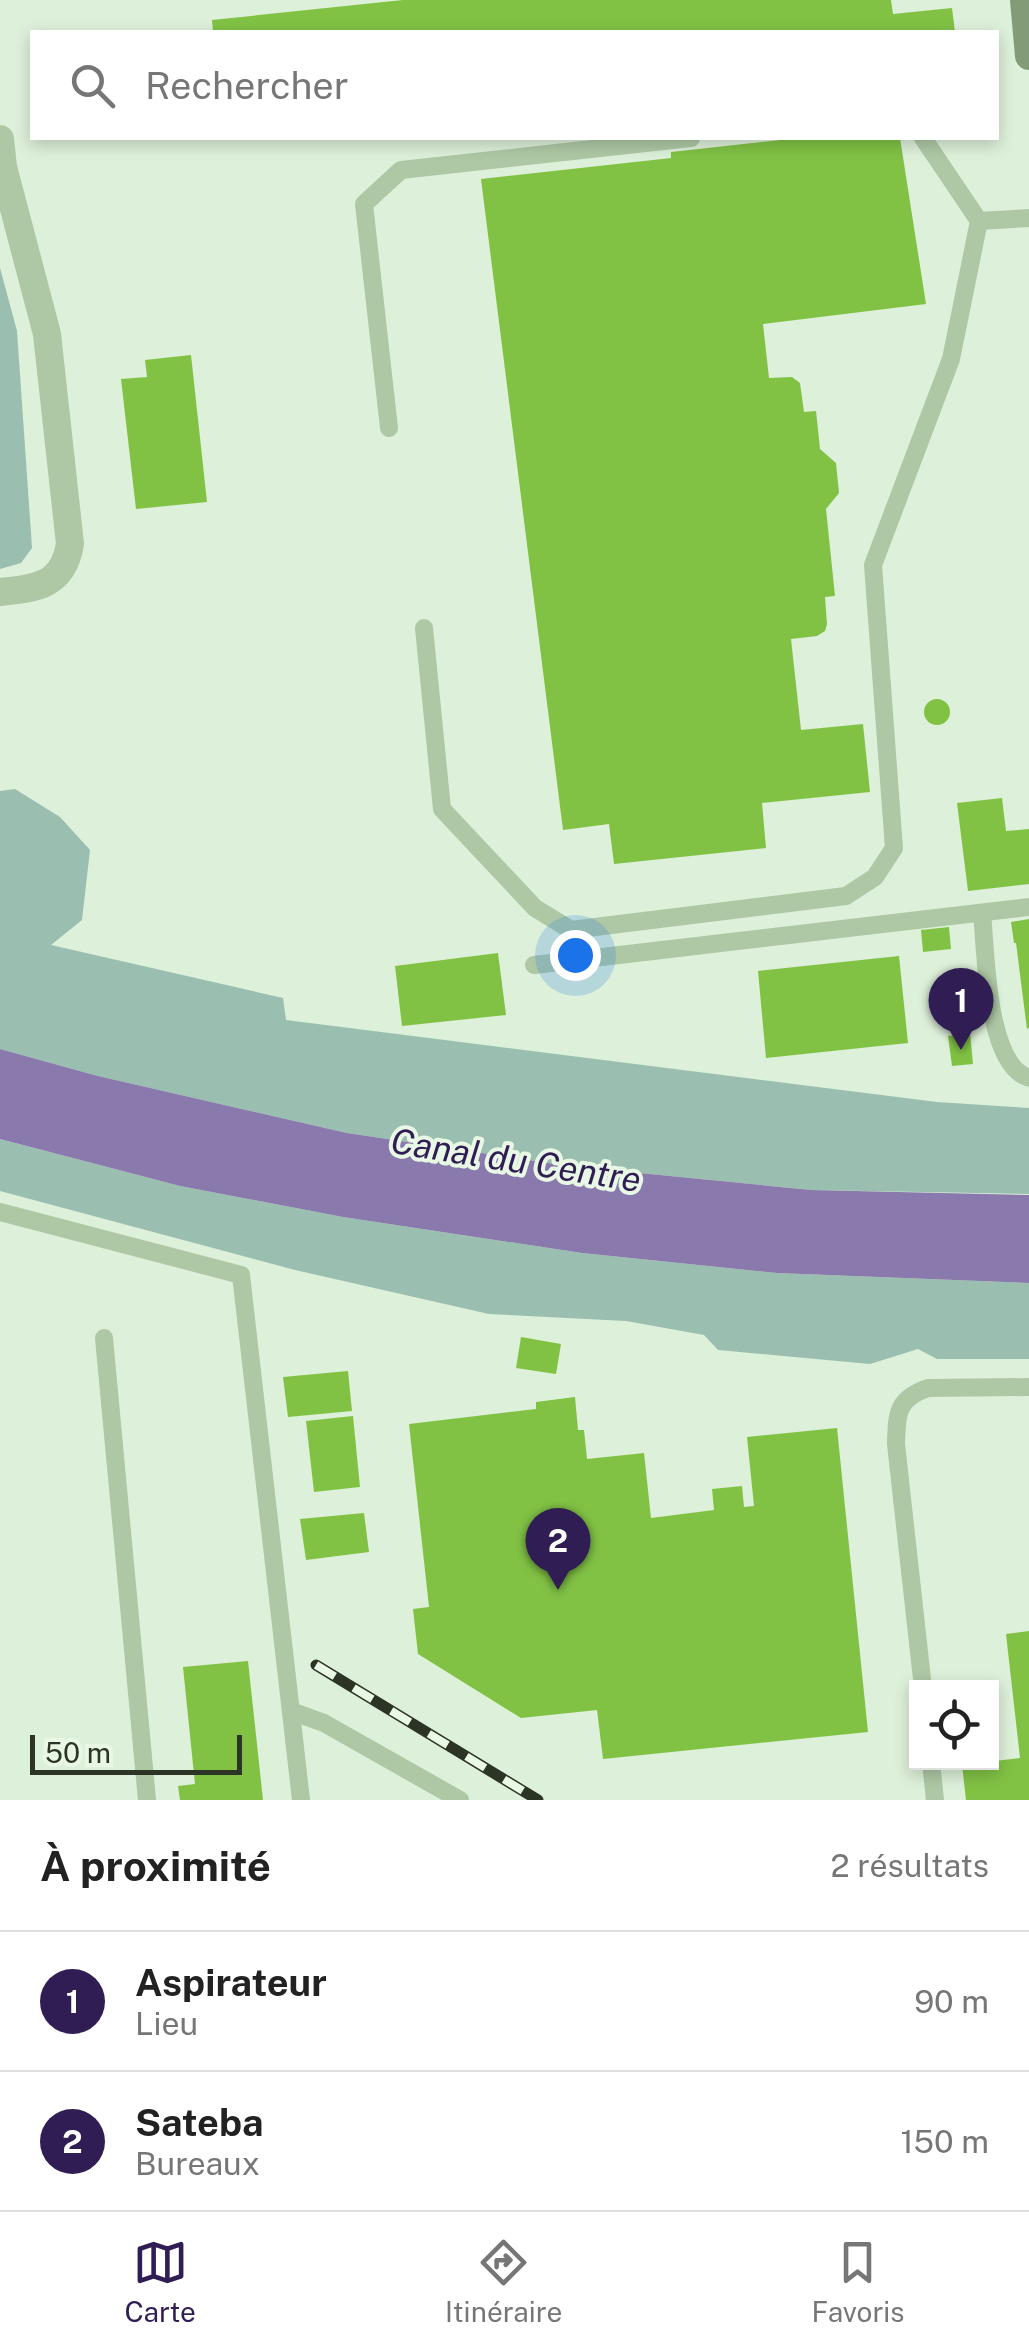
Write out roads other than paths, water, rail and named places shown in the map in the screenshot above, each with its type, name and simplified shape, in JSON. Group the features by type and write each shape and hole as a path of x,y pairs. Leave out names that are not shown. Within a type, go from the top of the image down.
{"main road":[{"path":"1024,0 1029,56"}],"street":[{"path":"0,138 3,168 47,334 70,544 68,558 59,573 43,585 0,592"}],"lane":[{"path":"389,428 364,204 401,170 673,140"},
{"path":"424,628 442,809 535,908 570,930 846,896 876,876 894,848 872,565 951,360 980,221 923,140"},
{"path":"980,221 1029,218"},
{"path":"534,965 1029,907"},
{"path":"982,913 999,1042 1021,1076 1029,1078"},
{"path":"0,1212 241,1275 301,1800"},
{"path":"104,1338 147,1800"},
{"path":"922,1680 896,1444 899,1408 912,1393 928,1388 1029,1386"},
{"path":"292,1712 324,1723 434,1792 460,1800"},
{"path":"932,1770 936,1800"}],"water":[{"name":"Canal du Centre","path":"0,1049 98,1076 347,1133 568,1166 811,1190 1029,1195 1029,1283 777,1273 582,1253 343,1217 180,1186 0,1139"}],"railway":[{"path":"316,1665 538,1800"}],"place":[{"name":"Aspirateur","path":"961,1050"},
{"name":"Sateba","path":"558,1590"}]}
